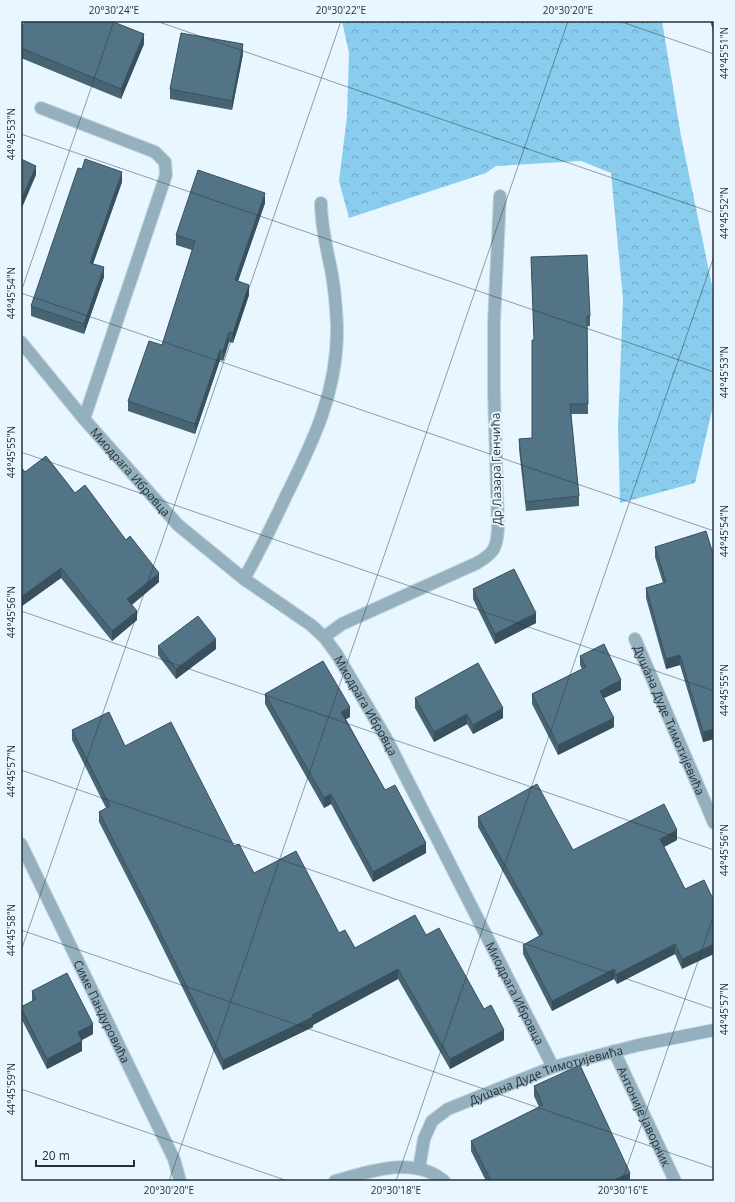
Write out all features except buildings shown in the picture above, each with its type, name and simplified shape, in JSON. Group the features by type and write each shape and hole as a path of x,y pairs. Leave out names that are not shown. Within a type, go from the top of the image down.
{"street":[{"name":"Миодрага Ибровца","path":"41,108 155,152 165,162 166,175 84,419"},
{"name":"Др Лазара Генчића","path":"324,637 342,624 477,563 489,556 495,548 498,528 494,392 494,322 500,196"},
{"path":"244,579 262,546 308,451 326,404 334,364 337,327 335,294 321,223 322,203"},
{"name":"Миодрага Ибровца","path":"21,342 84,419 178,524 244,579 311,625 324,637 336,653 386,738 553,1067"},
{"name":"Душана Дуде Тимотијевића","path":"634,639 714,823"},
{"name":"Симе Пандуровића","path":"21,844 174,1159 180,1181"},
{"name":"Душана Дуде Тимотијевића","path":"419,1169 424,1139 432,1121 448,1109 553,1067 614,1051 714,1030"},
{"name":"Антоније Јаворник","path":"614,1051 675,1181"},
{"path":"335,1181 378,1170 402,1168 419,1169 431,1173 444,1181"}],"green space":[{"path":"342,21 662,21 681,136 714,295 714,402 695,483 620,503 618,427 623,299 611,173 581,161 496,166 486,173 349,218 339,181 347,116 349,53"}]}
